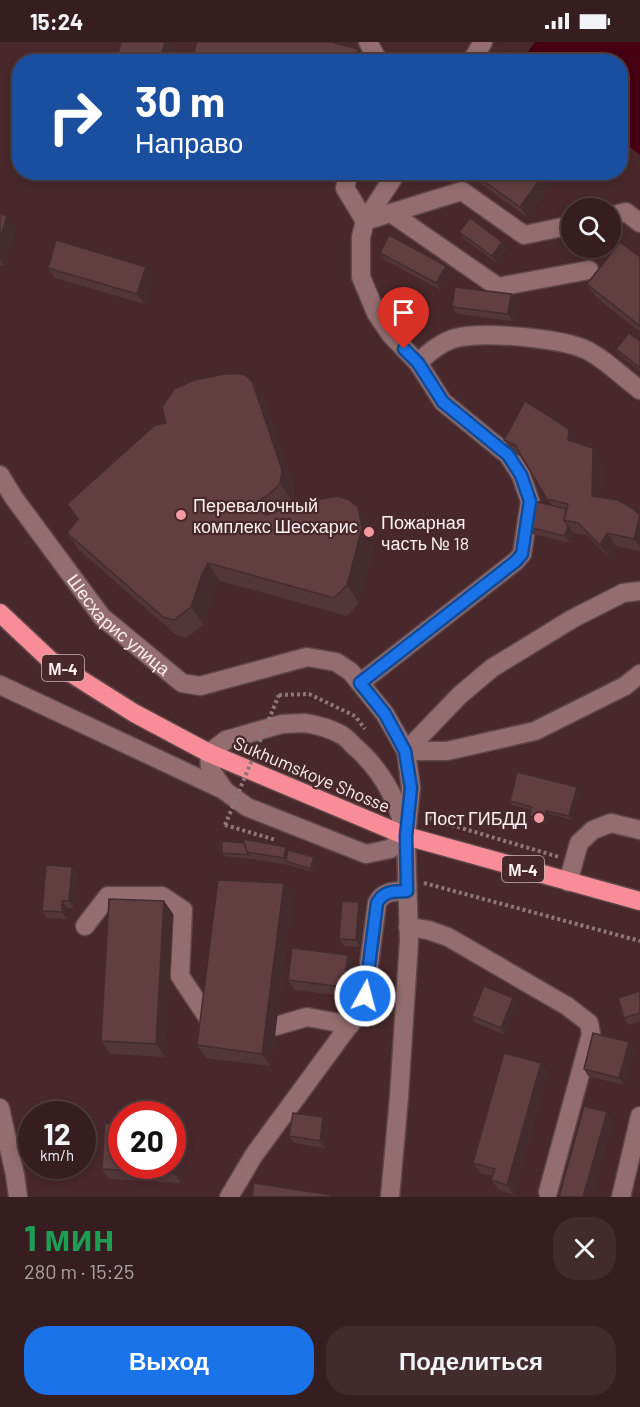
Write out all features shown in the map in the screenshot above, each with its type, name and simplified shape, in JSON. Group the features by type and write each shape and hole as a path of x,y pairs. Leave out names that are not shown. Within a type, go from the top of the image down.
{"highway":[{"name":"М-4","path":"0,613 50,660 134,713 209,753"},
{"name":"Sukhumskoye Shosse","path":"209,753 406,836 640,902"}],"street":[{"path":"347,180 345,188 365,221"},
{"path":"360,683 516,561 522,554 530,501 521,475 508,455 443,402 418,363 391,335 376,313 361,277 361,237 365,221 392,180"},
{"path":"365,221 462,191 524,235 561,227"},
{"path":"621,213 626,212 640,223"},
{"path":"392,213 498,287 589,270"},
{"path":"418,363 433,349 455,338 477,335 565,343 591,352 640,390"},
{"name":"Шесхарис улица","path":"0,475 14,498 102,616 182,682 200,686 307,657 336,662 351,672 385,714 405,751 411,788 406,836"},
{"path":"405,751 460,695 492,668 572,619 623,594 640,591"},
{"path":"405,751 447,751 535,732 625,686 640,674"},
{"path":"0,685 225,791 247,807 366,854 390,849 406,836"},
{"path":"225,791 210,769 209,753 226,740 282,724 305,723 322,726 341,734 366,756 385,780 400,812 406,836 408,927 399,1097 390,1197"},
{"path":"568,882 579,843 593,830 611,823 640,830"},
{"path":"229,1197 254,1155 359,1012 365,996 377,903 386,892 407,885"},
{"path":"85,926 108,896 162,896 183,910 180,976 208,1018 276,1026 307,1017 350,1025"},
{"path":"408,927 428,930 448,937 567,1005 589,1023 591,1034 548,1192"},
{"path":"0,1108 18,1197"},
{"path":"621,1197 640,1116"}],"path":[{"path":"286,843 225,825 279,695 309,694 355,716 369,734"},
{"path":"411,788 431,819 574,861"},
{"path":"407,885 640,942"}],"shaded area":[{"path":"498,42 640,42 640,155 628,146 628,54 513,54"}],"pier":[{"path":"498,42 535,42 527,54 512,54"}],"building":[{"path":"121,42 165,42 162,54 118,54"},
{"path":"197,42 331,42 358,49 356,54 193,54"},
{"path":"482,180 539,180 520,207"},
{"path":"0,214 7,216 0,239"},
{"path":"470,218 502,242 492,256 459,232"},
{"path":"389,235 446,266 436,283 380,253"},
{"path":"56,240 146,267 137,294 48,268"},
{"path":"621,243 640,257 640,326 587,284 607,258 621,258"},
{"path":"455,287 511,294 508,314 452,307"},
{"path":"629,333 640,341 640,368 616,349"},
{"name":"Перевалочный комплекс Шесхарис","path":"225,374 243,374 252,381 282,470 280,484 261,499 266,515 305,502 338,496 358,507 362,528 347,585 334,598 208,563 191,607 174,620 163,617 67,533 78,519 67,504 155,425 166,423 162,407 174,389 194,380"},
{"path":"525,401 569,429 568,440 593,448 592,496 618,500 640,515 634,539 607,533 600,545 578,523 564,520 568,504 547,499 515,445 504,440"},
{"path":"530,500 566,509 564,520 568,526 565,536 524,526"},
{"path":"517,772 577,787 569,816 546,811 544,820 529,816 532,807 510,801"},
{"path":"243,839 286,847 284,858 247,852"},
{"path":"222,841 244,843 249,855 222,853"},
{"path":"288,850 314,857 310,869 286,861"},
{"path":"46,865 72,867 69,901 62,901 62,912 42,911"},
{"path":"218,880 284,883 262,1054 197,1045"},
{"path":"109,899 164,901 156,1044 101,1041"},
{"path":"342,901 359,902 356,940 339,939"},
{"path":"292,948 348,955 344,987 288,980"},
{"path":"484,986 513,998 501,1028 472,1016"},
{"path":"640,991 640,1013 624,1018 618,998"},
{"path":"593,1033 629,1042 619,1078 584,1069"},
{"path":"504,1053 541,1063 507,1185 491,1180 495,1169 473,1163"},
{"path":"584,1106 607,1112 583,1197 559,1197"},
{"path":"293,1113 323,1117 320,1141 289,1136"},
{"path":"105,1123 108,1123 108,1169 102,1169"},
{"path":"254,1183 331,1195 330,1197 252,1197"}],"place":[{"name":"Перевалочный комплекс Шесхарис","path":"181,515"},
{"name":"Пожарная часть № 18","path":"369,532"},
{"name":"Пост ГИБДД","path":"539,818"}],"route":[{"path":"365,996 377,903 386,892 407,891 406,836 411,788 405,751 385,714 360,683 516,561 522,554 530,501 521,475 508,455 443,402 418,363 404,349"}]}
